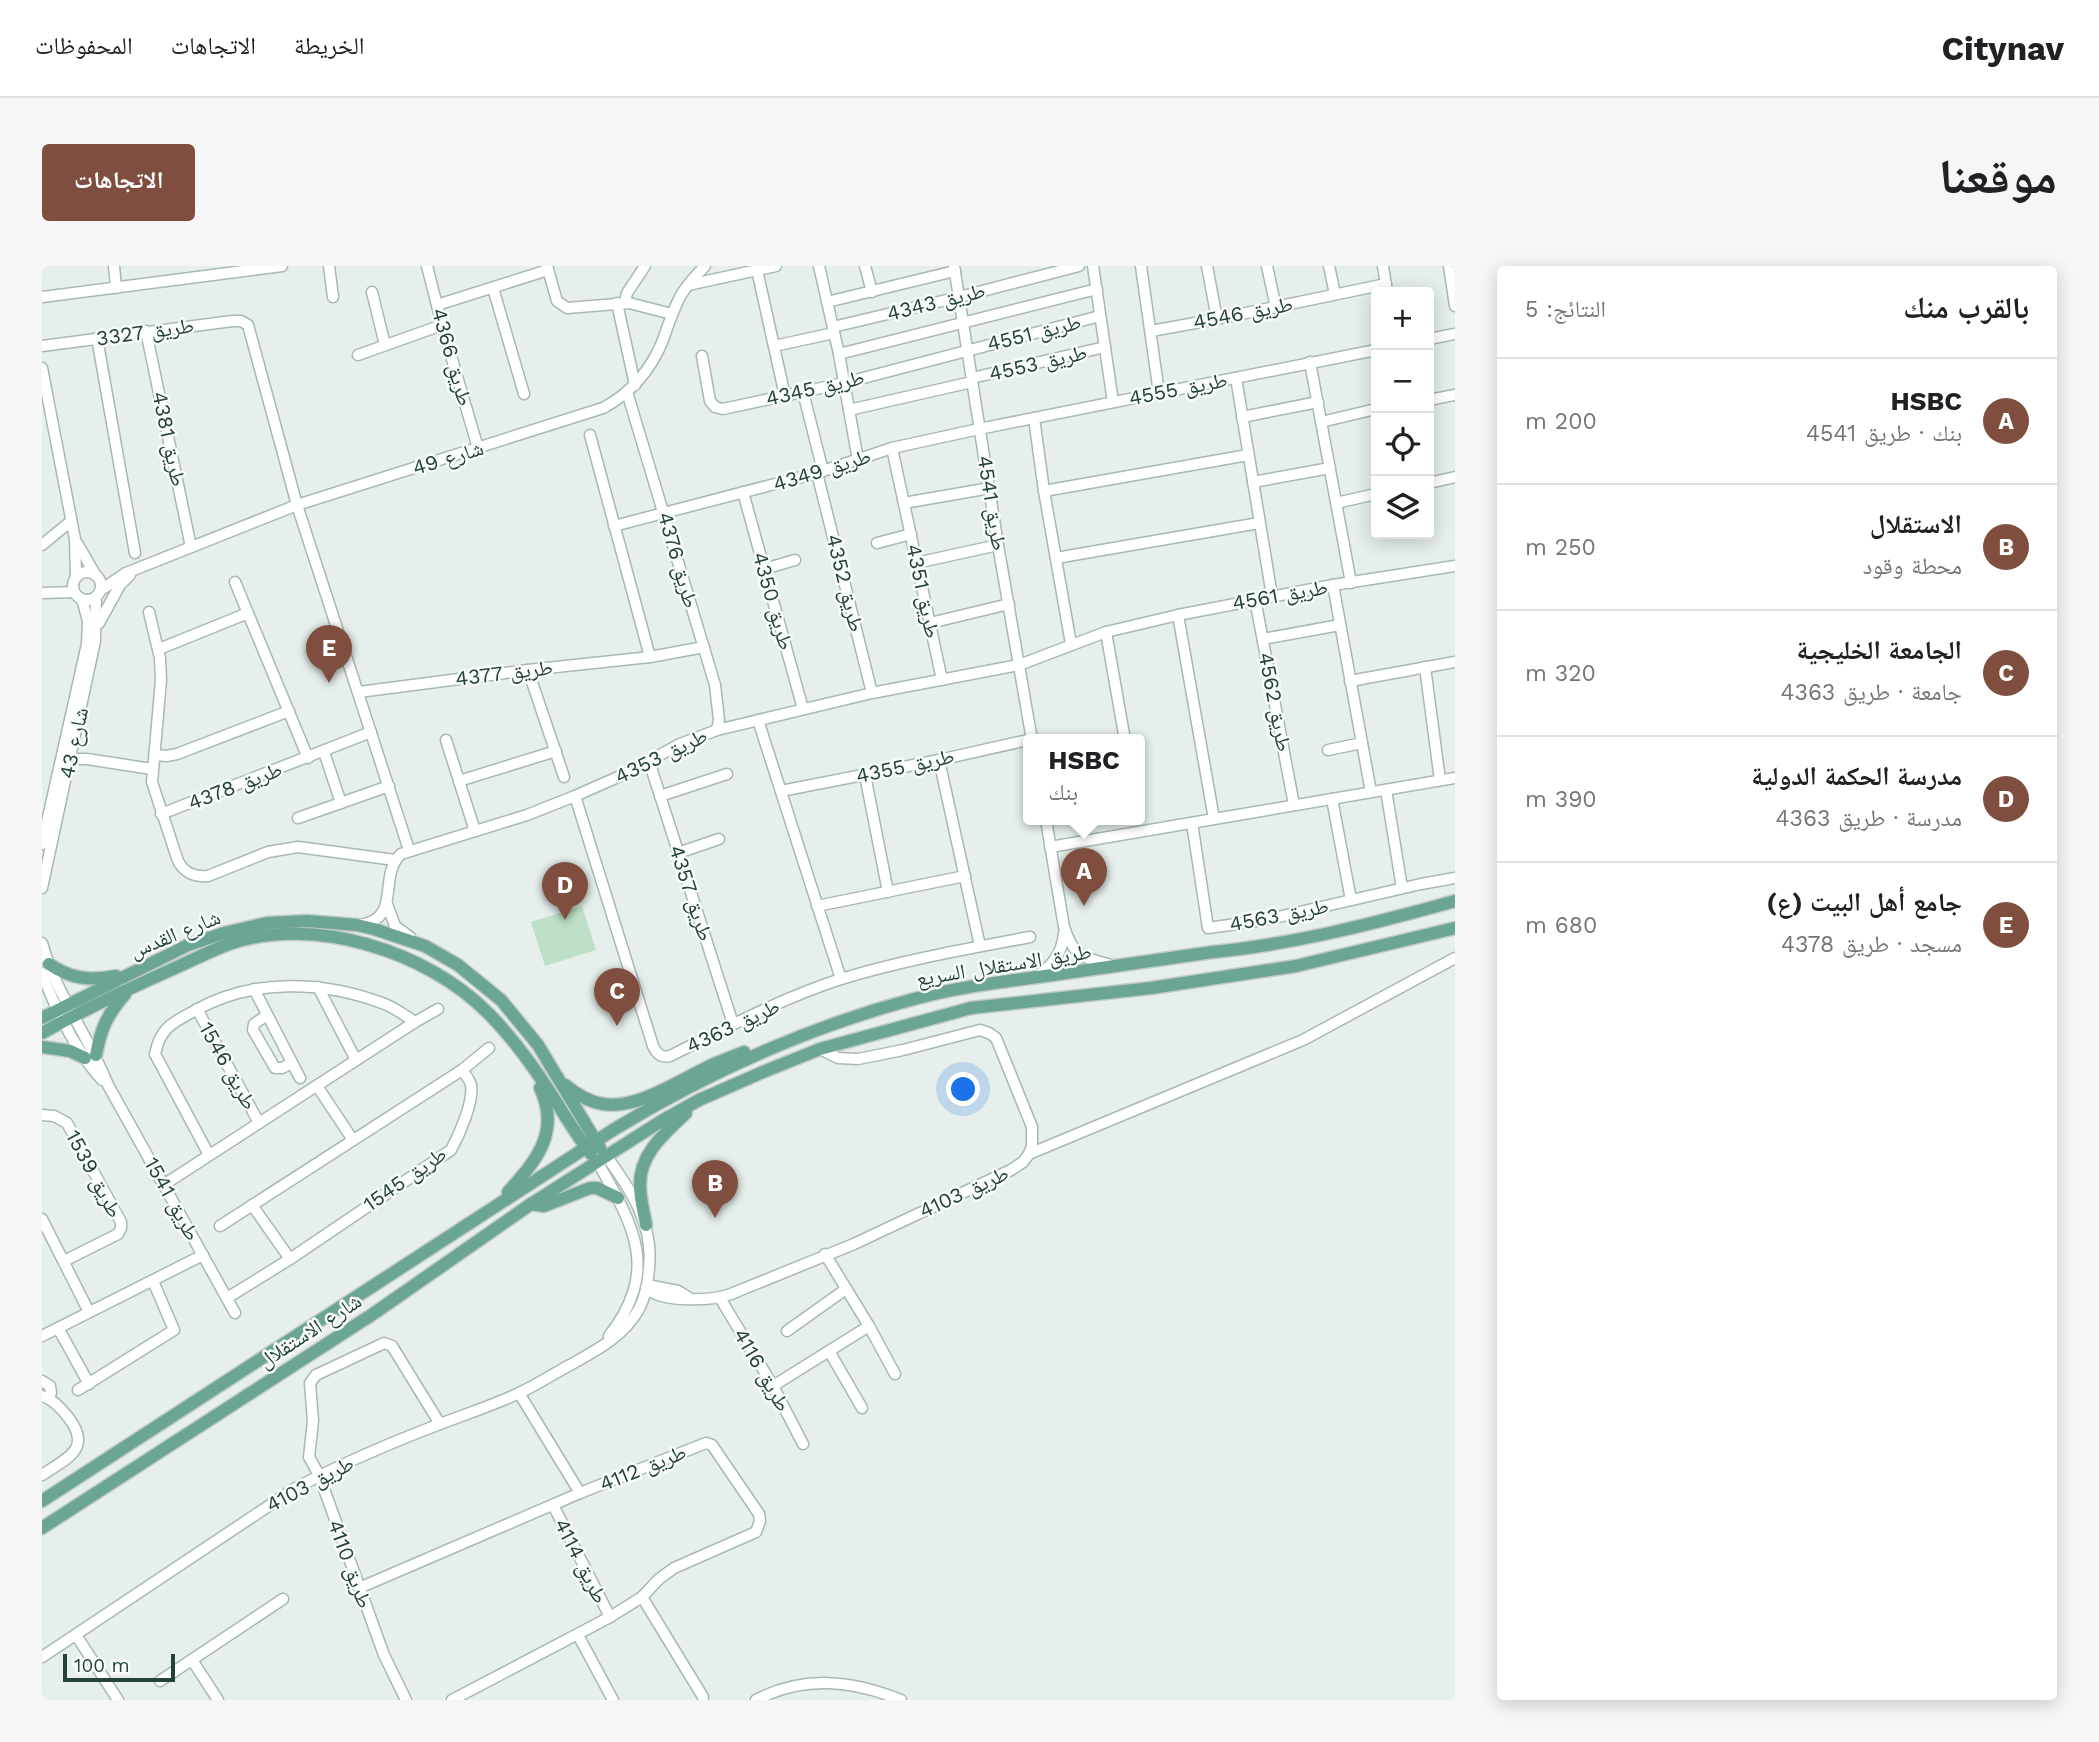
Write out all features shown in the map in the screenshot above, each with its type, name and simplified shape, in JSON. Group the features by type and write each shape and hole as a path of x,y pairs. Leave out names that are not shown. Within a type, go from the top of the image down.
{"main road":[{"name":"طريق الاستقلال السريع","path":"590,1145 654,1106 765,1050 815,1030 915,998 1035,977 1254,948 1372,924 1455,901"},
{"name":"شارع القدس","path":"42,1033 66,1013 130,974 188,945 267,923 307,921 357,925 425,946 458,965 500,1000 538,1045 590,1145"},
{"name":"طريق الاستقلال السريع","path":"602,1160 699,1100 820,1049 971,1008 1151,989 1283,968 1455,928"},
{"name":"شارع القدس","path":"42,1018 66,1013 129,989 229,944 268,936 306,935 359,942 400,956 448,980 488,1012 525,1056 602,1160"},
{"path":"45,968 81,979 130,974"},
{"path":"42,1047 90,1057 108,1014 129,989"},
{"path":"557,1077 579,1096 604,1105 624,1104 747,1051 765,1050"},
{"path":"499,1204 533,1164 548,1127 548,1107 525,1056"},
{"path":"646,1225 640,1187 643,1166 659,1139 699,1100"},
{"name":"شارع الاستقلال","path":"42,1501 590,1145"},
{"name":"شارع الاستقلال","path":"42,1528 373,1314 531,1204 602,1160"},
{"path":"531,1204 544,1206 590,1188 597,1188 618,1198"}],"street":[{"path":"114,266 116,288"},
{"path":"42,297 282,266"},
{"path":"329,266 333,297"},
{"name":"طريق 4366","path":"427,266 478,448"},
{"path":"621,303 645,266"},
{"name":"شارع 49","path":"98,593 131,571 297,505 594,412 612,403 631,388 654,358 672,314 688,285 705,266"},
{"path":"688,285 776,266"},
{"path":"819,266 839,354 858,460"},
{"path":"865,266 872,292"},
{"name":"طريق 4343","path":"774,346 1079,266"},
{"path":"1093,266 1112,402"},
{"path":"1141,266 1160,393"},
{"path":"1207,266 1217,319"},
{"path":"1267,266 1276,308"},
{"path":"1329,266 1335,294"},
{"path":"1383,266 1386,287"},
{"path":"1449,266 1455,306"},
{"path":"437,305 547,268 557,301 567,308 621,303 672,314"},
{"path":"827,302 955,269"},
{"name":"طريق 4541","path":"955,269 1029,734"},
{"path":"757,270 785,396"},
{"path":"493,288 524,394"},
{"name":"طريق 4551","path":"963,322 1097,289"},
{"name":"طريق 4546","path":"1151,331 1335,294 1371,290"},
{"path":"372,292 385,345"},
{"name":"طريق 4376","path":"621,303 631,388 715,685 719,720 717,730"},
{"name":"طريق 4551","path":"967,350 1100,316"},
{"name":"طريق 3327","path":"42,346 232,320 248,325 297,505"},
{"name":"طريق 4343","path":"839,354 963,322"},
{"path":"358,355 442,325"},
{"name":"طريق 4381","path":"146,331 191,547"},
{"path":"1434,338 1455,334"},
{"path":"97,338 135,553"},
{"name":"طريق 4553","path":"849,410 1105,347"},
{"name":"طريق 4345","path":"702,356 710,401 715,407 723,409 844,383 967,350"},
{"name":"طريق 4555","path":"979,429 1371,351"},
{"path":"1310,362 1351,583"},
{"path":"42,368 75,539 75,577 72,584 78,596"},
{"path":"1236,378 1272,596"},
{"name":"طريق 4352","path":"803,392 872,693"},
{"path":"1434,399 1455,395"},
{"path":"1242,417 1318,402"},
{"path":"1321,422 1371,410"},
{"path":"1034,418 1071,644"},
{"name":"طريق 4349","path":"614,526 820,472 892,449 979,429"},
{"path":"590,436 650,657"},
{"name":"طريق 4351","path":"892,449 942,680"},
{"path":"1044,491 1248,455"},
{"path":"1253,482 1330,468"},
{"path":"1434,481 1455,477"},
{"path":"904,503 990,488"},
{"name":"طريق 4350","path":"743,492 803,709"},
{"path":"1336,503 1371,495"},
{"path":"297,505 409,850"},
{"path":"42,545 71,521"},
{"path":"1056,558 1259,523"},
{"path":"877,543 911,534"},
{"path":"46,592 92,599 98,593 101,583 75,539"},
{"path":"916,562 998,545"},
{"path":"764,569 795,560"},
{"name":"طريق 4561","path":"1019,665 1106,632 1178,615 1333,585 1455,566"},
{"path":"96,629 103,613 131,571"},
{"name":"شارع 49","path":"96,575 131,571"},
{"path":"46,592 83,572 96,575"},
{"name":"طريق 4378","path":"235,582 308,758"},
{"path":"1333,585 1371,792"},
{"name":"شارع 43","path":"42,888 96,629 98,593"},
{"name":"شارع 43","path":"42,844 45,820 89,636 87,615 78,596"},
{"name":"طريق 4562","path":"1255,599 1294,805"},
{"path":"930,623 1009,604"},
{"path":"149,612 159,649 161,690 152,769 153,788 181,867 191,875 208,876 268,852 298,847 395,860 390,874 387,904 382,915 376,920 357,925"},
{"path":"159,649 248,613"},
{"path":"1178,615 1214,819"},
{"path":"1263,639 1340,625"},
{"path":"1106,632 1124,734"},
{"name":"طريق 4377","path":"359,692 650,657 704,647"},
{"path":"1350,681 1455,662"},
{"name":"طريق 4353","path":"395,860 409,850 475,831 575,796 627,773 680,744 717,730 872,693 1019,665"},
{"path":"1425,667 1440,780"},
{"path":"528,670 564,777"},
{"path":"155,755 177,754 289,711"},
{"path":"758,720 841,979"},
{"name":"طريق 4378","path":"162,814 371,732"},
{"path":"446,740 475,831"},
{"name":"طريق 4355","path":"781,790 1023,742"},
{"path":"1328,750 1362,743"},
{"path":"459,780 556,751"},
{"path":"324,752 341,803"},
{"path":"71,759 152,769"},
{"path":"939,760 980,946"},
{"name":"طريق 4357","path":"649,761 733,1024"},
{"path":"660,796 727,774"},
{"path":"864,775 888,892"},
{"path":"1050,847 1140,826 1214,819 1455,778"},
{"path":"298,818 389,786"},
{"path":"1386,789 1402,888"},
{"name":"طريق 4363","path":"575,796 635,991 653,1046 660,1056 670,1056 773,1005 841,979 930,957 1030,937"},
{"path":"1332,799 1351,900"},
{"name":"طريق 4563","path":"1192,822 1208,928 1265,920 1455,878"},
{"path":"1046,825 1064,927 1073,949 1085,957 1114,966"},
{"path":"678,853 719,839"},
{"path":"817,906 965,876"},
{"path":"387,904 395,926 425,946"},
{"path":"1035,977 1049,967 1059,954 1064,927"},
{"path":"42,943 45,968 66,1013"},
{"path":"1028,1154 1303,1040 1455,958"},
{"name":"طريق 1546","path":"165,1184 415,1022 385,1004 317,987 293,986 254,989 215,999 168,1025 158,1039 155,1054 209,1155"},
{"path":"317,987 356,1060"},
{"path":"254,989 300,1078"},
{"path":"615,996 635,991"},
{"name":"طريق 1546","path":"197,1009 259,1123"},
{"path":"415,1022 438,1009"},
{"name":"طريق 1541","path":"66,1013 165,1184 235,1314"},
{"name":"طريق 1546","path":"267,1016 253,1026 260,1042 275,1068 292,1063"},
{"name":"طريق 4103","path":"632,1298 653,1286 678,1291 688,1297 720,1298 854,1244 1016,1168 1032,1146 1032,1127 996,1038 989,1033 980,1030 858,1059 838,1058 820,1049"},
{"path":"220,1226 462,1070 489,1048"},
{"name":"طريق 1545","path":"227,1298 290,1259 451,1150 468,1110 471,1084 462,1070"},
{"path":"317,1086 353,1140"},
{"name":"طريق 1539","path":"42,1115 54,1116 67,1123 121,1222 118,1234 64,1261"},
{"name":"طريق 4103","path":"598,1349 617,1325 632,1298 638,1258 632,1228 602,1160"},
{"name":"طريق 4103","path":"42,1657 294,1489 319,1475 519,1393 598,1349 629,1325 646,1288 651,1257 646,1225 635,1200 602,1160"},
{"path":"252,1205 290,1259"},
{"path":"42,1219 89,1312"},
{"path":"825,1254 895,1374"},
{"path":"42,1336 203,1255"},
{"path":"638,1258 642,1282 646,1288"},
{"path":"78,1390 174,1330 153,1281"},
{"path":"787,1331 846,1289"},
{"name":"طريق 4116","path":"720,1298 773,1386 803,1444"},
{"path":"773,1386 869,1326"},
{"path":"58,1328 89,1384"},
{"name":"طريق 4110","path":"406,1700 384,1655 319,1475 309,1457 313,1421 310,1383 316,1375 380,1345 389,1344 440,1424"},
{"path":"829,1351 862,1408"},
{"path":"42,1381 50,1386 51,1392 46,1397 78,1429 79,1440 69,1458 42,1475"},
{"path":"519,1393 580,1493"},
{"name":"طريق 4112","path":"359,1588 580,1493 708,1443 759,1514 760,1521 756,1532 668,1572 642,1597"},
{"name":"طريق 4114","path":"553,1505 610,1617"},
{"name":"طريق 4114","path":"452,1700 578,1635 642,1597 703,1697"},
{"path":"160,1681 283,1599"},
{"path":"76,1635 118,1700"},
{"name":"طريق 4114","path":"578,1635 613,1700"},
{"path":"192,1660 218,1700"},
{"path":"756,1700 806,1683 838,1683 875,1689 901,1700"}],"green space":[{"path":"582,906 596,950 545,966 531,922"}],"place":[{"name":"جامع أهل البيت (ع)","path":"329,683"},
{"name":"HSBC","path":"1084,906"},
{"name":"مدرسة الحكمة الدولية","path":"565,920"},
{"name":"الجامعة الخليجية","path":"617,1026"},
{"name":"الاستقلال","path":"715,1218"}]}
